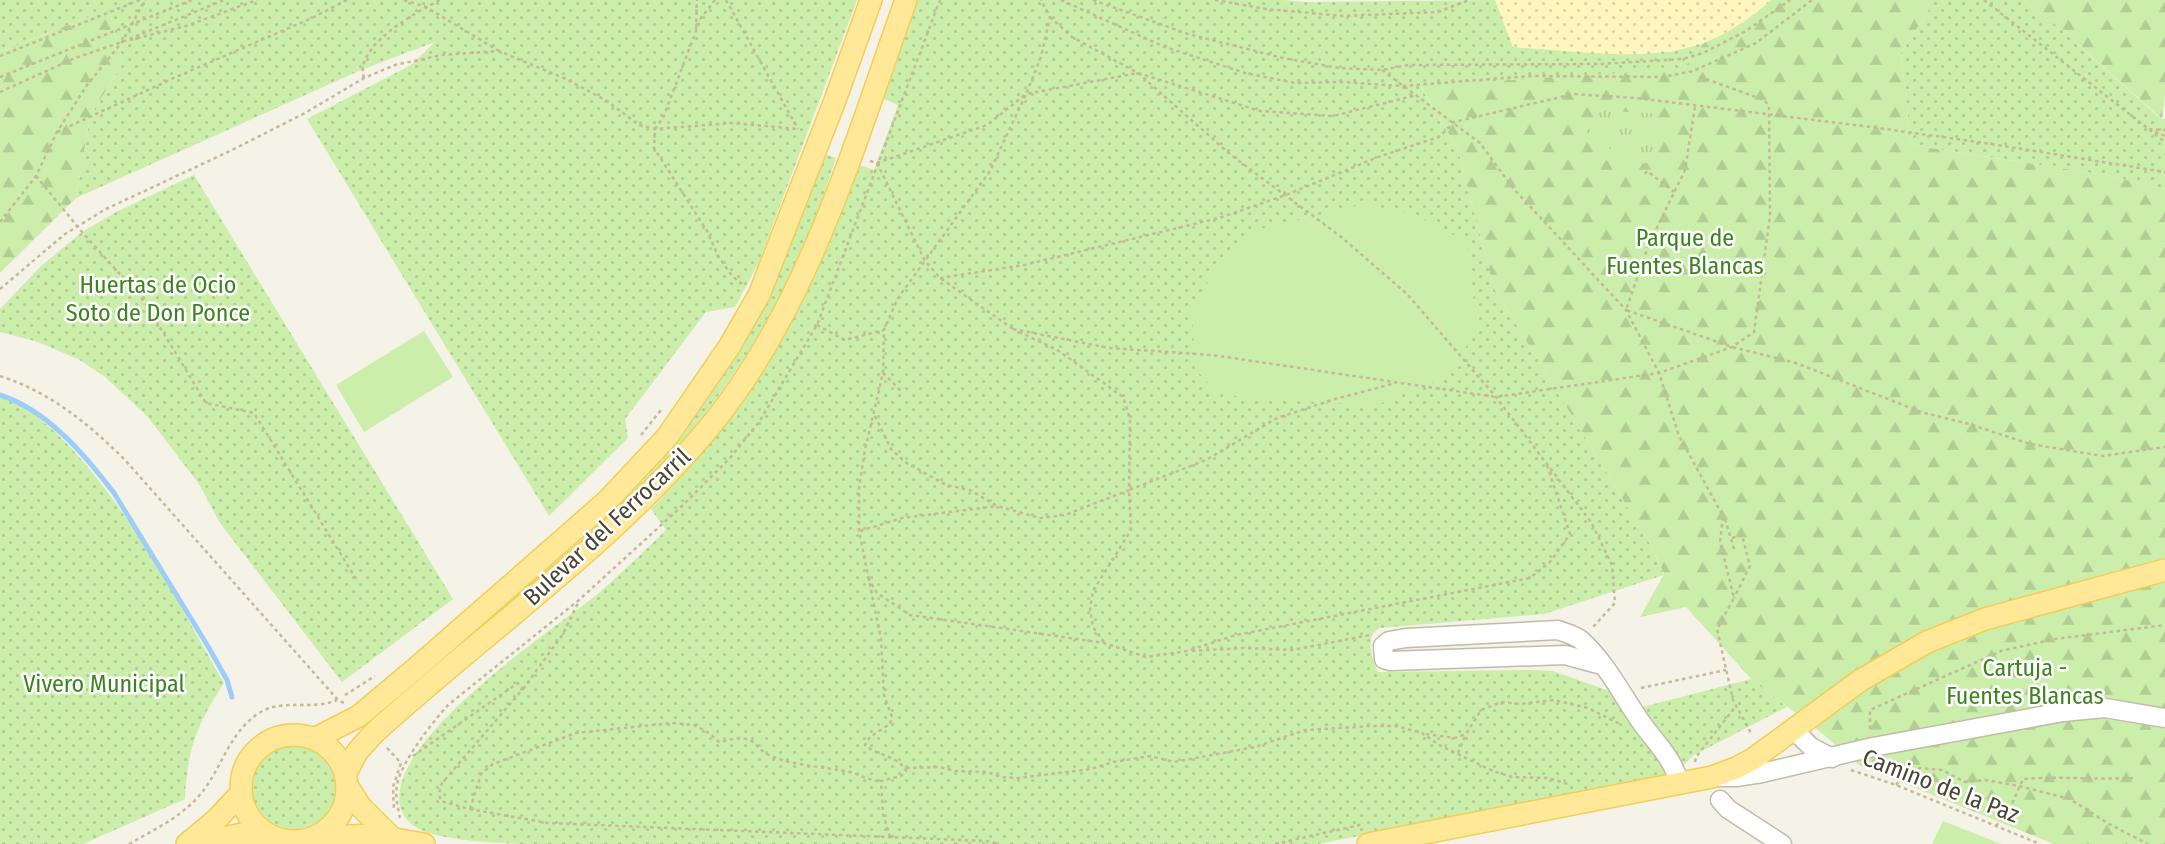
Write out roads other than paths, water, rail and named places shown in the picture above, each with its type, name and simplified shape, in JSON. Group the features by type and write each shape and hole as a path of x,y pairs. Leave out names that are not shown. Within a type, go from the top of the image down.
{"main road":[{"name":"Bulevar del Ferrocarril","path":"314,740 359,716 415,669 607,501 667,437 729,347 759,295 871,0"},
{"name":"Bulevar del Ferrocarril","path":"346,780 357,752 382,726 625,517 708,430 739,387 776,327 812,253 906,0"},
{"path":"1368,844 1703,769 1736,768 1861,680 1927,642 1985,619 2165,570"},
{"path":"265,834 247,813 241,793 243,771 259,748 271,740 286,736 304,736 334,754 360,806 424,844"},
{"path":"307,839 323,832 335,821 344,805 346,780"},
{"path":"187,844 217,819 241,793"},
{"path":"196,844 230,836 265,834 283,840 307,839 397,828"}],"street":[{"path":"1602,665 1565,655 1390,661 1384,659 1382,653 1383,646 1389,641 1406,638 1558,630 1580,639 1602,665 1622,692 1677,775"},
{"path":"1703,769 1736,777 2000,722 2082,709 2105,708 2165,718"},
{"path":"1802,764 1787,756 1784,747 1789,733 1832,758"},
{"path":"1720,800 1728,809 1782,844"}],"waterway":[{"path":"0,395 34,411 64,435 114,493 209,648 227,680 232,697"}],"park label":[{"name":"Parque de Fuentes Blancas","path":"1685,252"},
{"name":"Huertas de Ocio Soto de Don Ponce","path":"158,299"},
{"name":"Cartuja - Fuentes Blancas","path":"2025,682"},
{"name":"Vivero Municipal","path":"104,684"}]}
